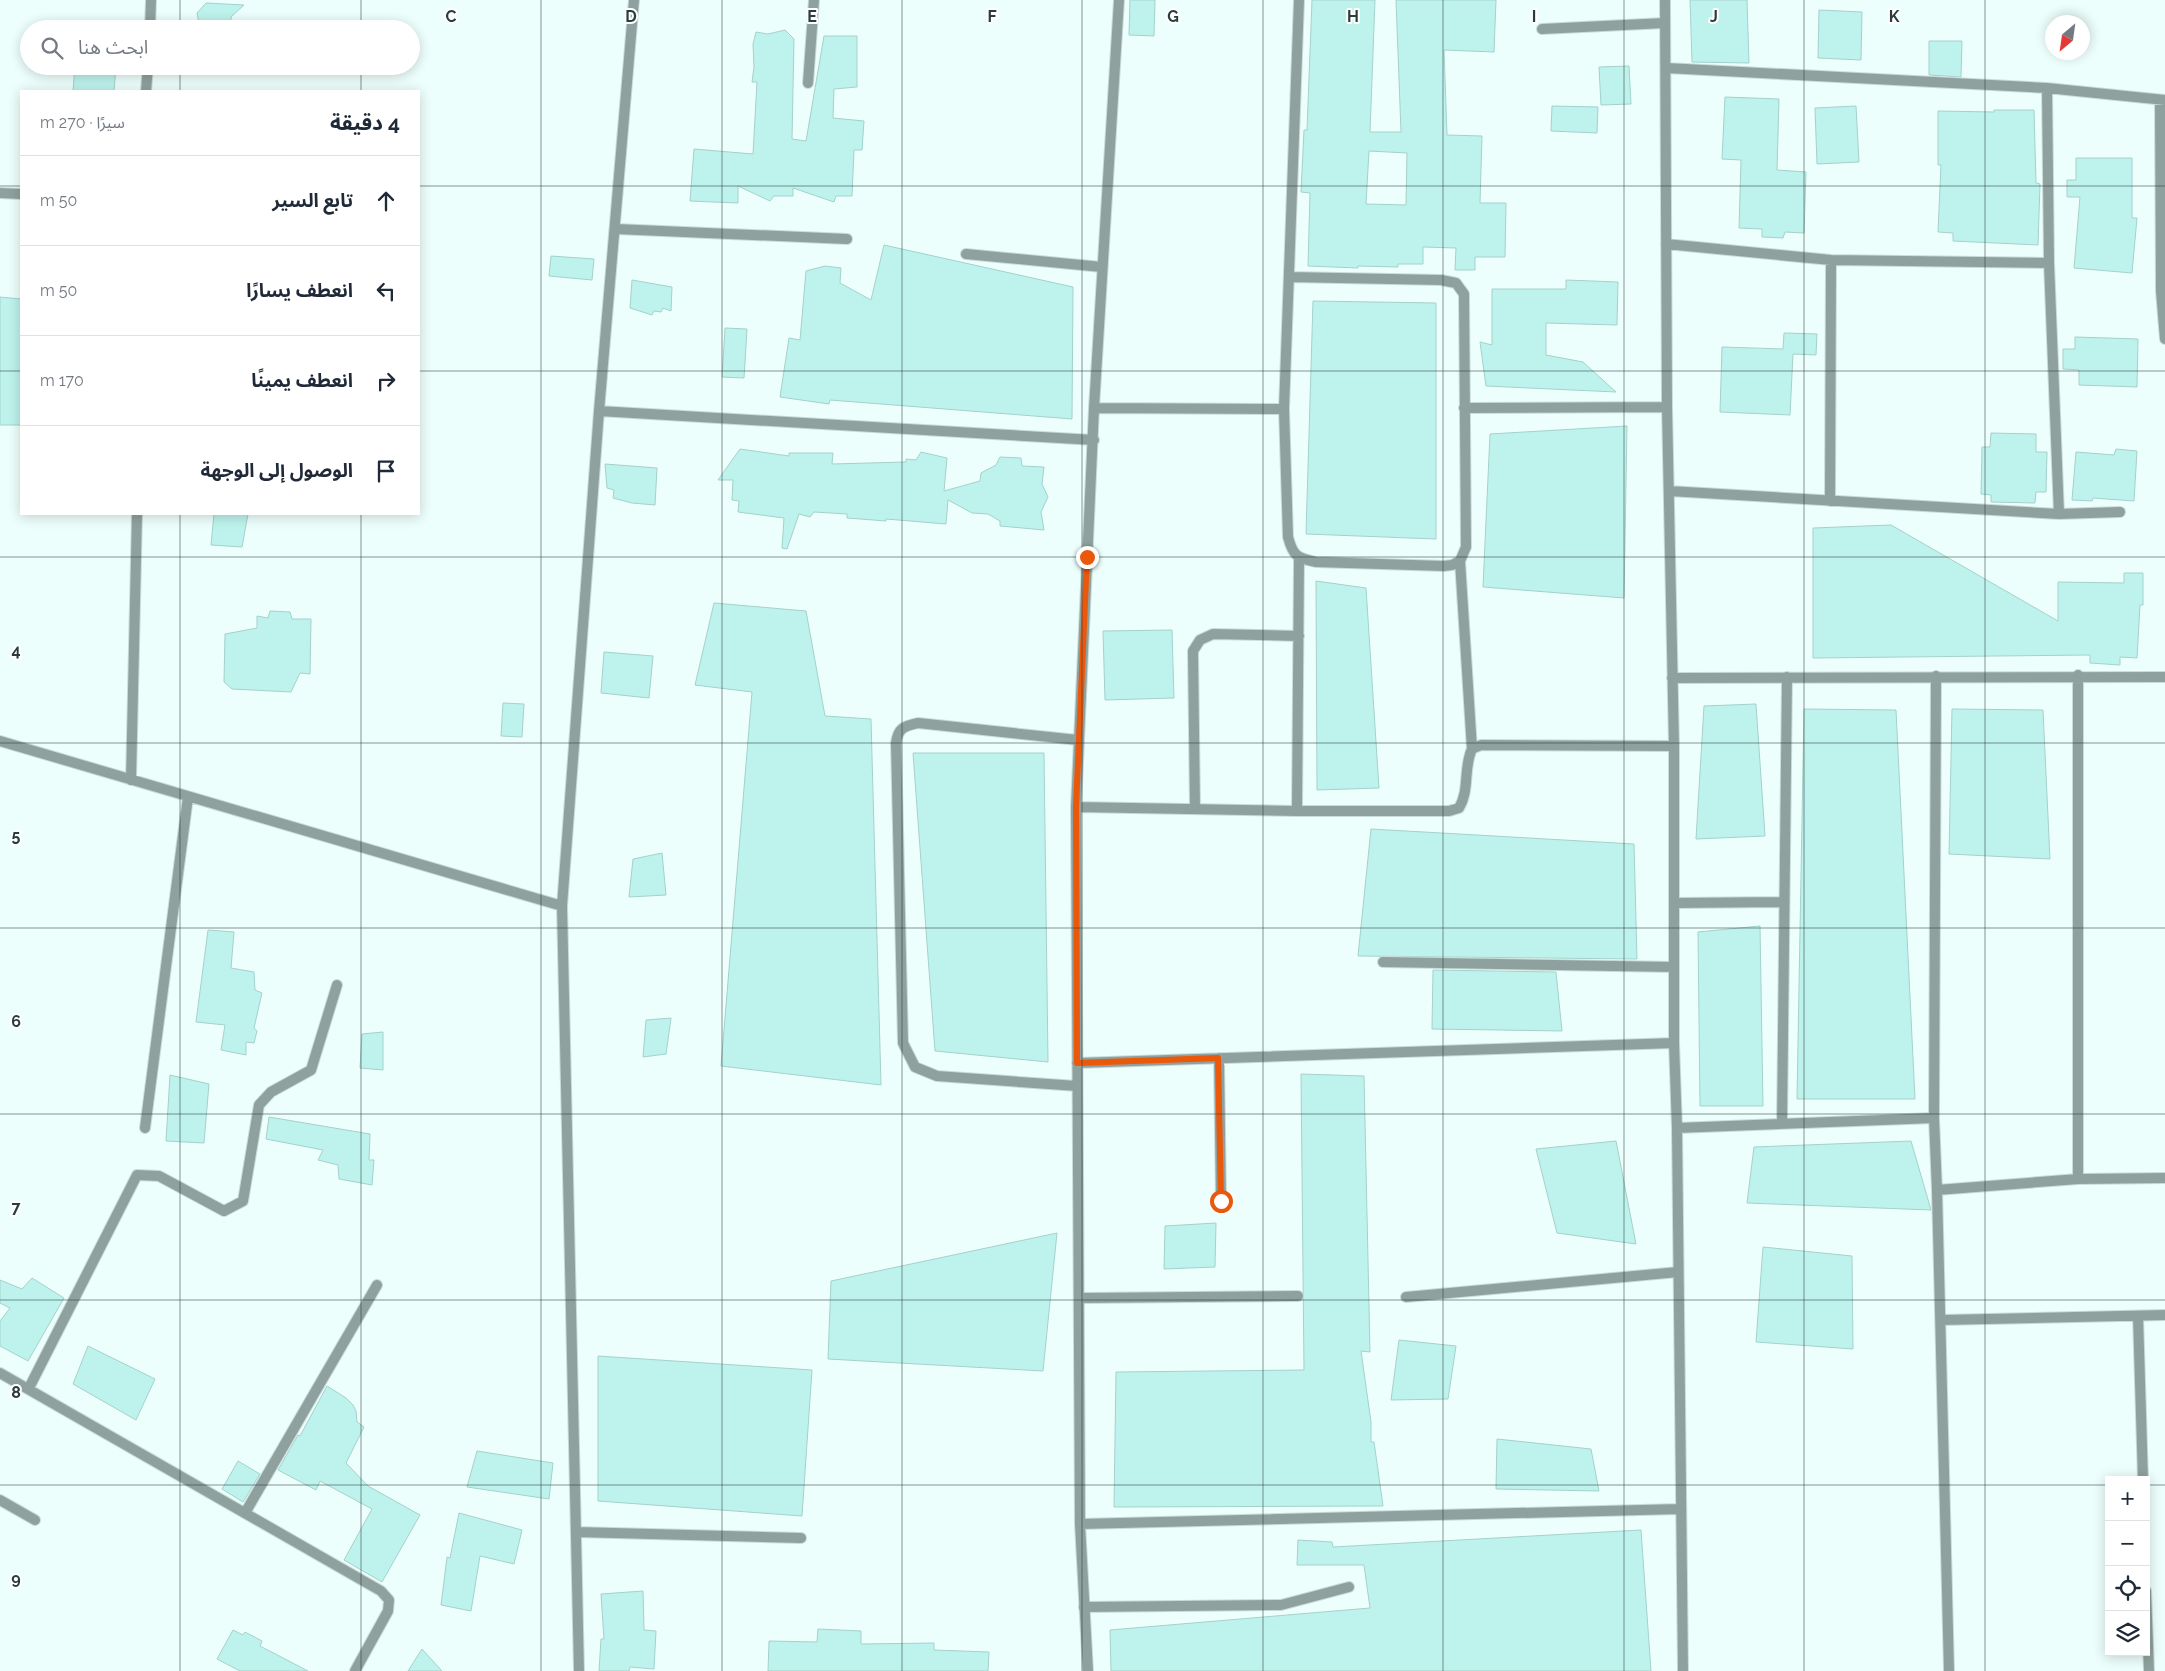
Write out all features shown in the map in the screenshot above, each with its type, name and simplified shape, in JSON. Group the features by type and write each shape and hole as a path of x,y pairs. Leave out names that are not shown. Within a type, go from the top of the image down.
{"street":[{"path":"150,20 151,0"},
{"path":"579,1671 562,906 634,0"},
{"path":"808,83 814,0"},
{"path":"1088,1671 1080,1524 1076,807 1094,408 1119,0"},
{"path":"1300,0 1284,409 1288,537 1291,550 1299,558 1316,562 1444,566 1452,565 1460,560"},
{"path":"1665,0 1667,406 1674,746 1674,1043 1677,1128 1683,1671"},
{"path":"1542,29 1665,23"},
{"path":"1666,68 2047,88 2162,100 2165,339"},
{"path":"146,90 147,75"},
{"path":"2047,88 2049,263 2059,514"},
{"path":"0,193 20,194"},
{"path":"616,228 847,239"},
{"path":"1666,244 1831,260 2049,263"},
{"path":"966,254 1102,267"},
{"path":"1830,500 1831,260"},
{"path":"1076,807 1297,811 1449,811 1459,808 1465,798 1468,758 1472,749 1460,560 1466,547 1464,294 1456,283 1441,280 1288,277"},
{"path":"1464,408 1667,406"},
{"path":"1094,408 1284,409"},
{"path":"600,411 1094,440"},
{"path":"1669,491 2059,514 2120,512"},
{"path":"131,780 136,515"},
{"path":"1297,811 1299,558"},
{"path":"1195,809 1193,651 1200,640 1213,634 1299,636"},
{"path":"1936,676 1934,1118 1938,1190 1949,1671"},
{"path":"2078,676 2078,1179"},
{"path":"1672,678 2165,676"},
{"path":"1782,1124 1787,677"},
{"path":"1077,1086 937,1076 915,1067 903,1043 896,743 897,733 905,726 918,723 1078,740"},
{"path":"0,741 562,906"},
{"path":"1472,749 1481,746 1674,746"},
{"path":"145,1128 188,797"},
{"path":"1675,903 1784,902"},
{"path":"1383,962 1674,967"},
{"path":"29,1388 137,1176 159,1176 224,1211 243,1201 259,1105 271,1092 311,1070 337,985"},
{"path":"1077,1063 1674,1043"},
{"path":"1218,1058 1221,1201"},
{"path":"1677,1128 1934,1118"},
{"path":"1938,1190 2078,1179 2165,1178"},
{"path":"1406,1297 1678,1272"},
{"path":"245,1513 377,1285"},
{"path":"1080,1298 1298,1296"},
{"path":"1941,1320 2165,1315"},
{"path":"2138,1316 2143,1476"},
{"path":"0,1373 381,1591 389,1600 388,1610 355,1671"},
{"path":"0,1500 35,1520"},
{"path":"1080,1524 1680,1509"},
{"path":"576,1532 802,1538"},
{"path":"1084,1608 1281,1605 1349,1587"},
{"path":"2147,1611 2149,1671"}],"building":[{"path":"1130,0 1155,0 1154,36 1129,35"},
{"path":"1312,0 1375,0 1370,132 1401,132 1396,0 1496,0 1494,52 1444,50 1447,135 1482,136 1480,203 1506,203 1505,257 1475,257 1475,270 1455,270 1456,248 1423,247 1423,264 1398,264 1398,267 1358,266 1358,268 1308,266 1310,193 1301,192 1304,130 1307,130","holes":["1369,151 1407,153 1406,205 1366,204"]},
{"path":"1690,0 1747,0 1749,63 1692,62"},
{"path":"206,3 244,5 231,17 231,20 198,20 197,13"},
{"path":"1819,10 1862,12 1861,60 1818,58"},
{"path":"785,30 794,39 792,139 806,141 824,36 857,36 857,87 834,89 833,118 864,121 862,150 854,150 852,196 836,196 834,202 793,188 793,196 774,196 770,201 738,186 738,203 690,201 694,149 753,154 757,82 752,82 754,67 753,44 756,32 768,34"},
{"path":"1929,41 1962,41 1961,77 1929,75"},
{"path":"1629,66 1631,104 1601,105 1599,67"},
{"path":"74,75 115,75 114,90 73,90"},
{"path":"1725,97 1779,99 1777,170 1806,172 1804,233 1785,232 1783,238 1762,237 1762,229 1739,228 1741,160 1722,159"},
{"path":"1552,106 1598,107 1597,133 1551,131"},
{"path":"1856,106 1859,162 1817,164 1815,108"},
{"path":"1994,110 2034,110 2036,183 2040,184 2038,245 1953,241 1953,233 1938,232 1941,165 1938,165 1938,111 1994,112"},
{"path":"2076,158 2132,158 2132,218 2137,218 2132,273 2074,268 2080,197 2067,197 2067,180 2076,180"},
{"path":"884,245 1073,287 1072,419 830,400 829,404 780,397 789,338 800,340 806,271 825,266 841,268 840,283 871,300"},
{"path":"551,256 594,259 592,280 549,276"},
{"path":"632,280 672,287 671,311 663,308 661,312 654,311 652,315 630,308"},
{"path":"1566,280 1618,282 1617,325 1546,323 1546,355 1583,362 1616,392 1486,386 1480,342 1492,345 1492,289 1566,289"},
{"path":"0,297 20,299 20,425 0,425"},
{"path":"1313,301 1436,303 1436,539 1306,534"},
{"path":"725,328 747,329 744,378 722,377"},
{"path":"1784,333 1817,334 1816,355 1793,354 1790,415 1720,412 1722,347 1783,349"},
{"path":"2075,337 2138,339 2137,387 2079,385 2079,370 2063,369 2063,349 2075,349"},
{"path":"1627,426 1624,598 1483,587 1490,434"},
{"path":"1991,433 2036,434 2036,452 2047,452 2046,492 2036,492 2035,503 1991,502 1991,495 1981,494 1982,447 1990,447"},
{"path":"740,449 789,456 789,453 833,453 832,464 906,462 906,459 916,460 921,452 947,458 944,491 980,481 981,473 996,465 1000,457 1021,458 1022,466 1044,467 1042,484 1048,497 1041,512 1044,530 1000,526 1000,521 988,514 972,513 948,500 946,524 847,518 847,514 814,512 810,517 799,514 787,549 782,548 784,518 738,512 739,501 732,500 733,480 718,480"},
{"path":"2116,449 2137,451 2134,501 2093,498 2092,501 2072,500 2076,452 2114,455"},
{"path":"605,464 657,468 655,505 632,503 613,498 614,490 607,488"},
{"path":"214,515 248,515 242,547 211,545"},
{"path":"1891,525 2058,621 2058,582 2124,583 2124,573 2143,573 2143,605 2140,605 2137,658 2120,657 2120,665 2090,663 2090,655 1813,658 1813,528"},
{"path":"1316,581 1366,588 1379,788 1317,790"},
{"path":"714,603 806,611 825,716 871,719 881,1085 721,1066 752,692 695,685"},
{"path":"270,611 290,612 292,619 311,619 310,674 300,673 291,692 232,689 224,682 225,634 257,628 257,616 268,618"},
{"path":"1172,630 1174,698 1105,700 1103,631"},
{"path":"604,652 653,656 649,698 601,693"},
{"path":"503,703 524,704 522,737 501,736"},
{"path":"1756,704 1765,836 1696,839 1704,706"},
{"path":"1804,709 1896,710 1915,1099 1797,1099"},
{"path":"1952,709 2043,710 2050,859 1949,854"},
{"path":"913,753 1044,753 1048,1062 935,1051"},
{"path":"1371,829 1634,844 1637,959 1358,956"},
{"path":"662,853 666,895 629,897 633,859"},
{"path":"1760,926 1763,1106 1700,1106 1698,932"},
{"path":"208,930 234,932 231,968 254,972 255,990 262,993 254,1028 257,1031 254,1043 246,1042 246,1055 221,1050 225,1025 196,1022"},
{"path":"1433,970 1556,972 1562,1031 1432,1029"},
{"path":"671,1018 666,1054 643,1057 646,1020"},
{"path":"383,1032 383,1070 360,1068 362,1034"},
{"path":"1301,1074 1364,1076 1370,1352 1361,1351 1371,1422 1371,1442 1374,1442 1383,1506 1114,1507 1116,1372 1304,1370"},
{"path":"170,1075 209,1084 204,1143 166,1141"},
{"path":"269,1117 370,1134 369,1160 374,1160 372,1185 339,1179 338,1165 318,1160 323,1150 266,1139"},
{"path":"1616,1141 1636,1244 1557,1233 1536,1149"},
{"path":"1911,1141 1931,1210 1747,1203 1754,1147"},
{"path":"1216,1223 1215,1267 1164,1269 1165,1226"},
{"path":"1057,1233 1043,1371 828,1359 831,1281"},
{"path":"1763,1247 1852,1256 1853,1349 1756,1342"},
{"path":"32,1278 64,1298 28,1361 0,1346 0,1321 10,1308 0,1303 0,1280 22,1289"},
{"path":"1399,1340 1456,1346 1448,1399 1391,1400"},
{"path":"88,1346 155,1379 136,1420 73,1384"},
{"path":"598,1356 812,1370 802,1516 598,1501"},
{"path":"327,1386 346,1398 353,1405 356,1411 357,1422 364,1427 346,1463 368,1486 420,1515 382,1582 344,1560 372,1509 320,1481 316,1490 278,1470 298,1435 300,1436"},
{"path":"1497,1439 1591,1449 1599,1491 1496,1489"},
{"path":"477,1451 553,1463 549,1499 467,1487"},
{"path":"238,1461 260,1474 243,1502 222,1489"},
{"path":"459,1513 522,1530 514,1564 480,1556 471,1611 441,1605 447,1557 450,1558"},
{"path":"1641,1530 1651,1671 1111,1671 1110,1630 1370,1608 1364,1565 1297,1565 1298,1540 1332,1542 1333,1547"},
{"path":"643,1591 644,1630 656,1631 654,1669 630,1667 629,1671 599,1671 601,1639 604,1639 601,1594"},
{"path":"818,1629 861,1631 861,1644 934,1643 934,1650 989,1652 988,1671 768,1671 769,1641 817,1642"},
{"path":"233,1630 243,1635 245,1632 262,1641 260,1646 308,1671 240,1671 217,1659"},
{"path":"422,1649 442,1671 408,1671"}],"route":[{"path":"1087,557 1076,807 1077,1063 1218,1058 1221,1201"}]}
